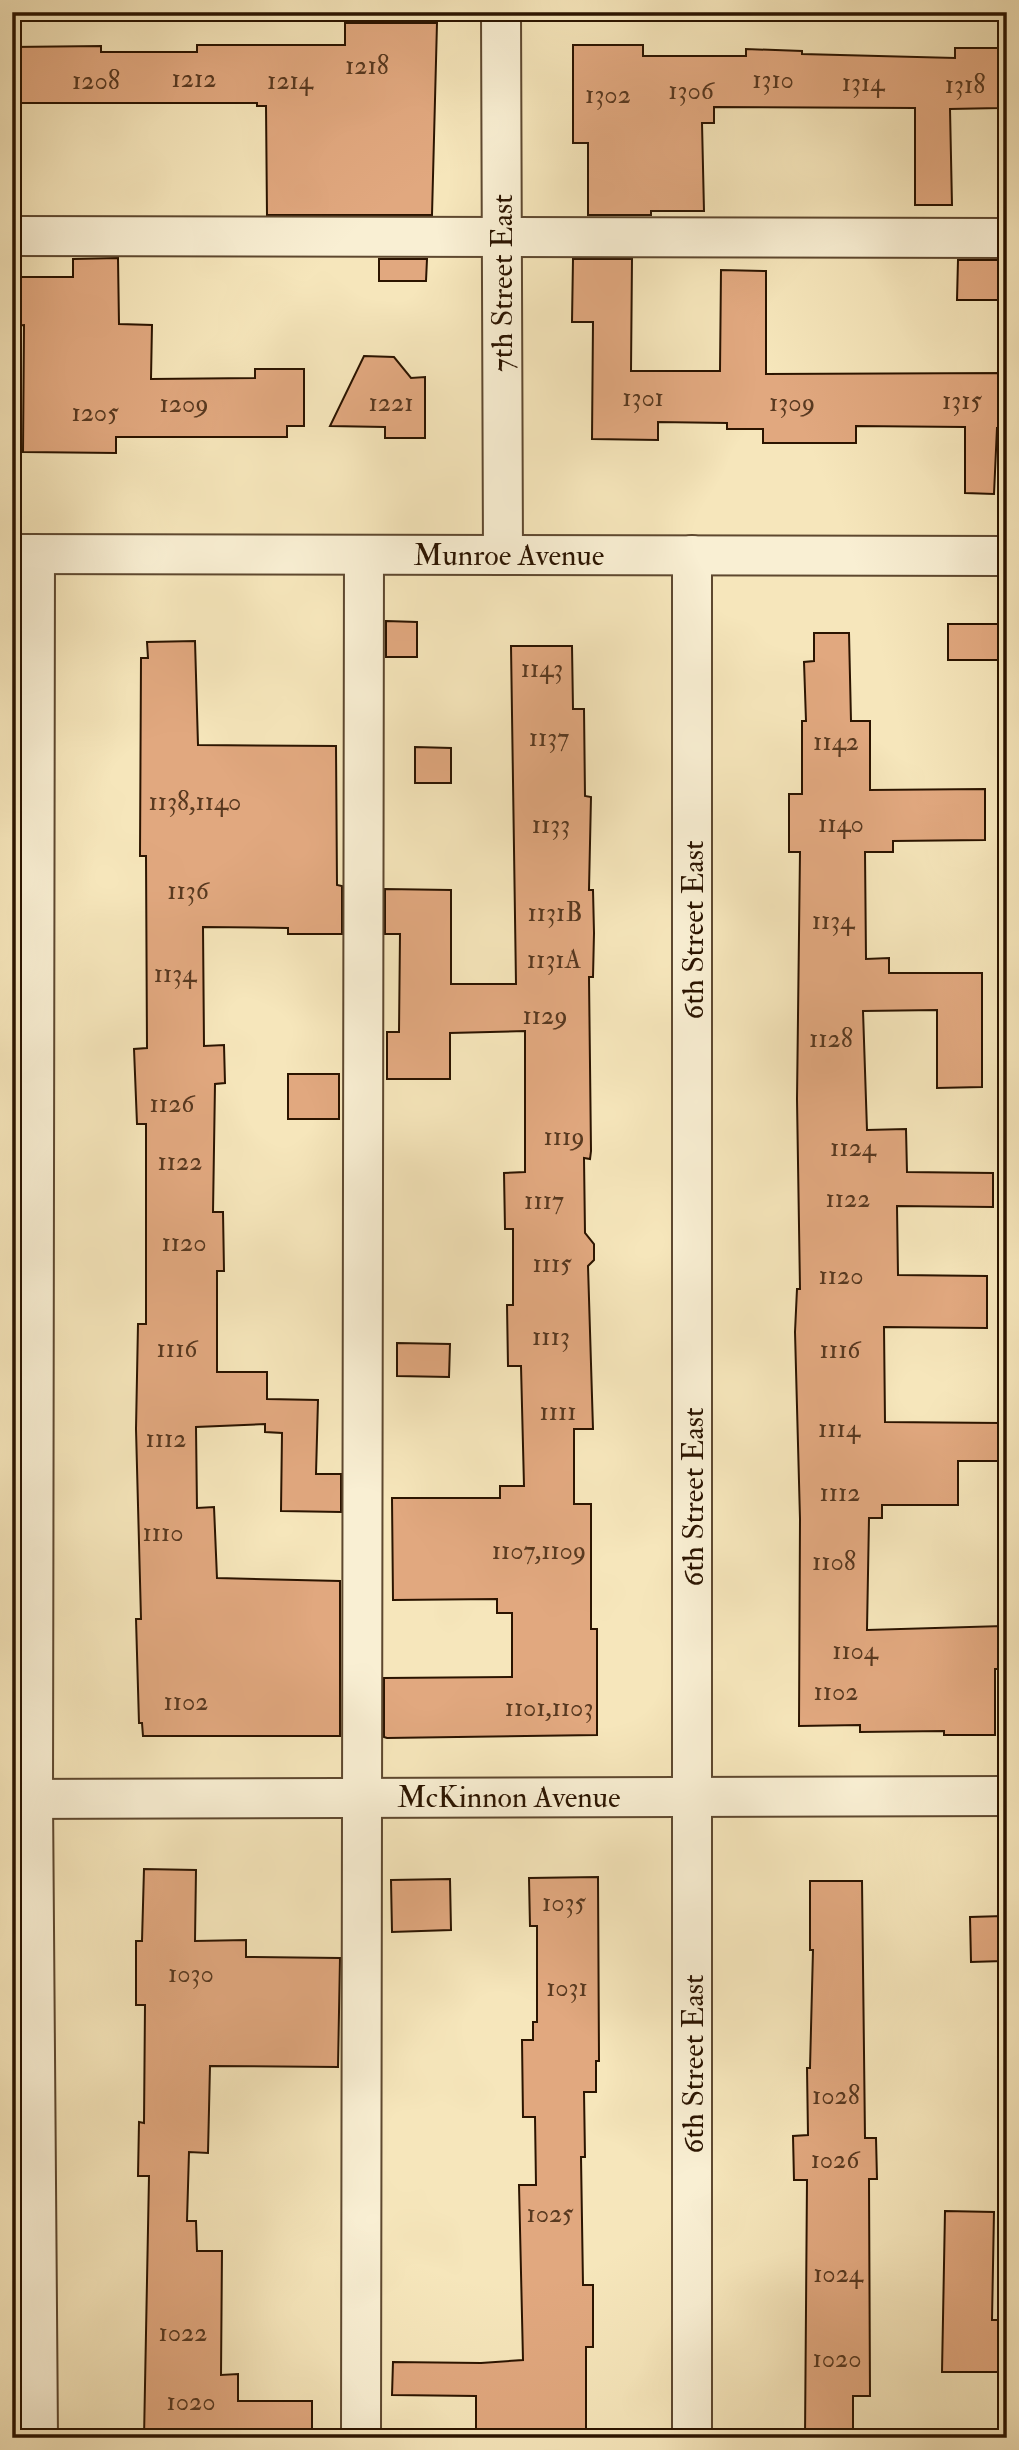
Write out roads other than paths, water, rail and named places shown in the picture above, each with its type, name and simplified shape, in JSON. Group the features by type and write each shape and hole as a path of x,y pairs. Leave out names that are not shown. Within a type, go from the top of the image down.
{"street":[{"name":"7th Street East","path":"501,12 503,554"},
{"path":"12,236 1007,238"},
{"path":"24,554 22,1799 38,2438"},
{"name":"Munroe Avenue","path":"24,554 1007,556"},
{"path":"361,2438 364,555"},
{"name":"6th Street East","path":"692,555 692,2438"},
{"name":"McKinnon Avenue","path":"22,1799 1007,1796"}]}
